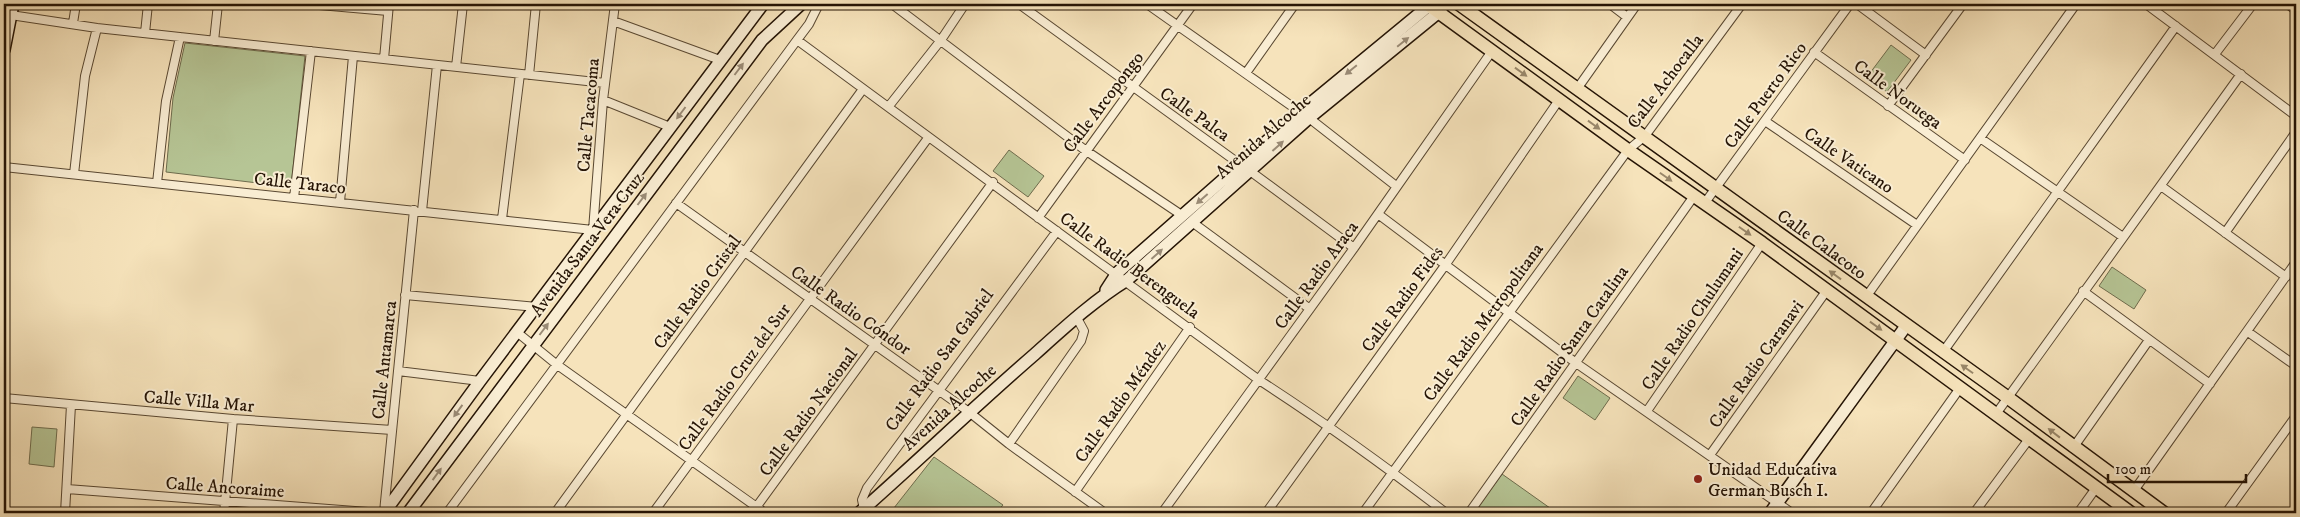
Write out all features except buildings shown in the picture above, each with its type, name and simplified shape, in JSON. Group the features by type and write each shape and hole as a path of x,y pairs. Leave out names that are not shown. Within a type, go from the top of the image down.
{"main road":[{"name":"Calle Calacoto","path":"1459,4 2007,397 2073,448 2164,513"},
{"name":"Calle Calacoto","path":"1434,6 1559,100 1704,204 1762,243 2131,513"}],"street":[{"path":"4,50 8,15 13,4"},
{"path":"73,24 76,4"},
{"path":"145,33 148,4"},
{"path":"214,41 218,4"},
{"path":"308,4 388,8 384,59"},
{"path":"456,67 463,4"},
{"path":"529,75 536,4"},
{"name":"Calle Tacacoma","path":"593,230 603,100 615,4"},
{"name":"Avenida Santa Vera Cruz","path":"383,513 763,4"},
{"name":"Avenida Santa Vera Cruz","path":"408,513 762,40 801,4"},
{"path":"446,513 809,24 819,4"},
{"path":"892,4 1085,150 1187,219 1310,309"},
{"path":"888,106 941,40 965,4"},
{"name":"Calle Palca","path":"1019,4 1354,248"},
{"path":"1147,4 1305,115 1396,186"},
{"name":"Calle Arcopongo","path":"1038,218 1085,150 1193,4"},
{"path":"1246,73 1296,4"},
{"path":"1610,4 1627,17"},
{"path":"1577,89 1637,4"},
{"name":"Calle Achocalla","path":"1628,150 1645,136 1742,4"},
{"name":"Calle Puerto Rico","path":"1704,204 1850,4"},
{"path":"1857,4 1926,55"},
{"path":"1888,106 1964,4"},
{"path":"1866,297 2076,4"},
{"path":"2215,54 2252,4"},
{"path":"2287,4 2296,10"},
{"path":"2149,5 2296,116"},
{"name":"Avenida Alcoche","path":"862,511 969,412 1187,219 1305,115 1434,6"},
{"path":"8,15 97,28 605,83"},
{"path":"613,21 720,60"},
{"path":"1943,352 2059,193 2176,26"},
{"path":"74,174 85,76 97,28"},
{"path":"157,183 166,100 180,37"},
{"name":"Calle Radio Berenguela","path":"797,40 888,106 928,138 993,182 1038,218 1122,277 1260,380 1329,425 1446,513"},
{"path":"294,198 311,51"},
{"name":"Calle Radio Araca","path":"1162,513 1260,380 1492,51"},
{"name":"Calle Noruega","path":"1814,52 1965,160"},
{"path":"340,202 353,56"},
{"path":"422,211 437,65"},
{"path":"502,220 520,74"},
{"path":"1996,414 2083,291 2242,74"},
{"name":"Calle Radio Cristal","path":"555,513 863,89"},
{"path":"603,100 670,127"},
{"name":"Calle Radio Fides","path":"1266,513 1446,264 1559,100"},
{"name":"Calle Vaticano","path":"1764,120 1917,225"},
{"path":"2225,233 2296,132"},
{"name":"Calle Radio Cruz del Sur","path":"653,513 928,138"},
{"path":"1980,138 2123,237"},
{"name":"Calle Radio Metropolitana","path":"1363,513 1628,150"},
{"name":"Calle Taraco","path":"4,167 593,230"},
{"name":"Calle Radio Nacional","path":"754,510 993,182"},
{"path":"2161,186 2286,277"},
{"name":"Calle Radio Santa Catalina","path":"1469,513 1694,196"},
{"name":"Calle Radio Cóndor","path":"676,202 969,412 1009,444 1105,513"},
{"name":"Calle Antamarca","path":"383,513 414,210"},
{"path":"1378,214 1576,363 1792,513"},
{"name":"Calle Radio San Gabriel","path":"862,511 862,500 867,488 1057,231"},
{"name":"Calle Radio Chulumani","path":"1647,411 1762,243"},
{"path":"2133,492 2296,262"},
{"name":"Calle Radio Caranavi","path":"1710,455 1827,290"},
{"path":"2083,291 2210,384"},
{"path":"405,295 537,308"},
{"path":"1009,444 1081,341 1084,330 1077,318"},
{"path":"1770,513 1906,326"},
{"name":"Calle Radio Méndez","path":"1075,492 1190,327"},
{"path":"2248,332 2296,366"},
{"path":"518,333 556,364 627,413 754,510 765,513"},
{"path":"2073,448 2149,340"},
{"path":"398,371 480,381"},
{"path":"1871,513 1960,388"},
{"name":"Calle Villa Mar","path":"4,398 233,419 392,430"},
{"path":"65,513 68,489 71,404"},
{"path":"2226,513 2296,416"},
{"path":"224,513 233,419"},
{"path":"1974,513 2029,439"},
{"path":"2078,513 2096,488"},
{"name":"Calle Ancoraime","path":"68,489 383,513"}],"green space":[{"path":"185,43 305,56 291,187 166,172 173,98"},
{"path":"1891,45 1911,60 1887,92 1867,77"},
{"path":"1009,150 1044,176 1028,197 993,171"},
{"path":"2112,267 2146,290 2134,309 2099,286"},
{"path":"1578,376 1610,398 1595,420 1563,398"},
{"path":"32,427 57,429 54,467 29,464"},
{"path":"934,457 1003,505 996,513 890,513"},
{"path":"1502,474 1557,513 1474,513"}],"place":[{"name":"Unidad Educativa German Busch I.","path":"1698,479"}]}
